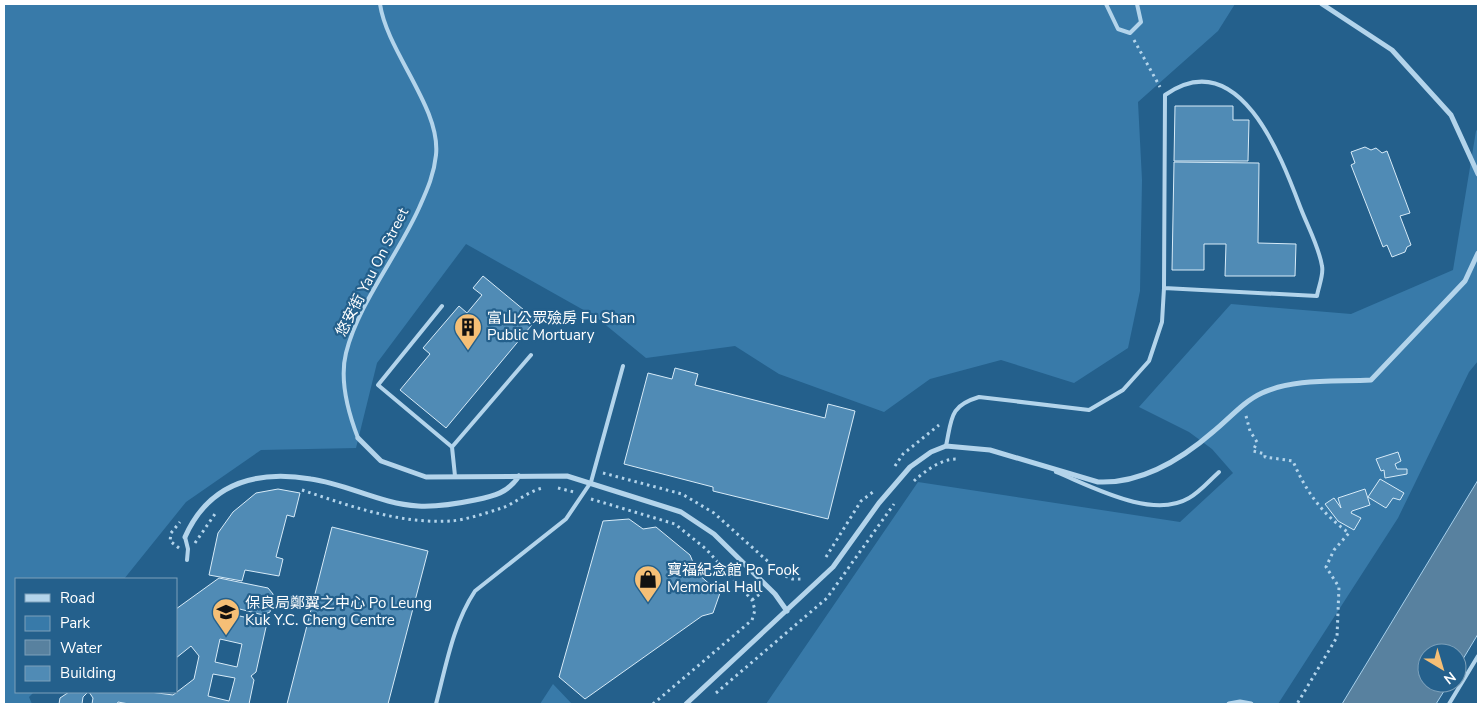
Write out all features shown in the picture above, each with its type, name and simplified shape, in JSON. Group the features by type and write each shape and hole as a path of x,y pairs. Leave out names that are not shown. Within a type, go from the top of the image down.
{"street":[{"path":"1322,4 1392,50 1399,57 1451,115 1478,174"},
{"path":"686,704 833,567 878,503 910,467 931,452 946,446 990,450 1098,482 1114,483 1138,478 1169,463 1212,433 1243,406 1261,394 1291,384 1371,380 1465,281 1478,253"},
{"name":"悠安街 Yau On Street","path":"358,438 382,461 426,478 455,476 567,476 591,482 681,512 714,534 775,594 786,611"},
{"path":"185,537 193,520 213,496 238,483 274,476 312,479 417,506 450,505 490,497 504,492 513,485 519,476"},
{"path":"1229,704 1240,702 1251,704"}],"lane":[{"name":"悠安街 Yau On Street","path":"358,438 347,411 344,378 345,355 354,328 414,220 433,177 436,152 432,125 410,74 383,20 380,4"},
{"path":"1106,4 1118,29 1130,33 1141,22 1137,4"},
{"path":"946,446 954,414 962,402 979,397 1089,410 1123,390 1150,362 1162,322 1166,95 1180,85 1195,80 1223,86 1247,104 1282,160 1323,268 1316,296 1164,288"},
{"path":"442,306 378,385 452,447 455,476"},
{"path":"452,447 531,355"},
{"path":"436,704 458,624 464,607 475,591 549,535 566,519 591,482 623,366"},
{"path":"1046,468 1122,498 1144,504 1160,504 1189,498 1219,472"},
{"path":"185,537 188,549 187,560"},
{"path":"1449,704 1478,656"}],"path":[{"path":"1130,33 1152,75 1166,95"},
{"path":"1243,406 1250,431 1257,442 1253,452 1293,461 1303,485 1315,501 1328,517 1349,533 1334,550 1326,567 1339,587 1337,637 1297,704"},
{"path":"911,484 924,472 949,459 959,459"},
{"path":"297,488 371,512 418,521 452,521 504,507 534,490 551,486 582,495 600,503 676,524 706,549 752,600 755,610 752,620 653,704"},
{"path":"711,697 827,598 898,498"},
{"path":"185,517 171,533 170,541 176,548 188,549 199,540 219,508"}],"green space":[{"path":"4,4 1235,4 1218,31 1138,102 1142,180 1140,291 1128,348 1074,383 1001,360 930,379 884,412 779,374 735,346 646,358 596,317 466,244 377,363 356,448 261,450 186,502 125,578 15,578 15,693 33,693 29,697 32,704 4,704"},
{"path":"1478,129 1478,361 1469,372 1398,518 1278,704 766,704 918,482 1180,522 1233,473 1212,449 1189,432 1139,407 1231,304 1351,314 1453,270 1476,131"},
{"path":"553,684 572,704 540,704"}],"water":[{"path":"1478,480 1478,634 1467,652 1467,643 1417,643 1417,693 1443,693 1436,704 1342,704"}],"building":[{"path":"1175,106 1233,106 1233,120 1249,120 1248,161 1174,161"},
{"path":"1365,147 1371,150 1376,148 1382,153 1387,151 1410,213 1400,216 1411,245 1407,247 1405,252 1392,257 1387,245 1383,247 1351,165 1355,163 1351,152"},
{"path":"1174,162 1259,163 1258,243 1296,244 1295,276 1225,276 1226,244 1204,244 1204,270 1172,270"},
{"name":"富山公眾殮房 Fu Shan Public Mortuary","path":"483,276 536,320 446,428 400,390 430,354 423,348 459,306 467,313 482,295 473,288"},
{"path":"675,368 698,374 695,385 825,418 828,404 855,411 828,519 713,491 713,487 624,464 648,373 672,379"},
{"path":"1398,452 1401,461 1395,464 1397,469 1407,469 1407,474 1385,478 1384,470 1381,471 1376,459"},
{"path":"1380,479 1404,493 1400,500 1393,498 1386,508 1368,497"},
{"path":"278,489 300,493 294,517 287,515 276,557 283,559 279,576 245,570 242,581 209,575 218,533 233,512 256,493"},
{"path":"1365,489 1370,505 1352,511 1351,513 1361,518 1354,530 1338,521 1325,504 1334,498 1341,508 1338,498"},
{"name":"寶福紀念館 Po Fook Memorial Hall","path":"629,519 643,529 656,527 690,555 698,574 720,593 713,613 702,616 585,699 559,677 603,521"},
{"path":"332,527 428,551 388,704 287,704"},
{"path":"219,578 268,588 273,594 270,612 263,615 228,606 227,613 261,621 266,627 256,672 251,676 254,680 249,704 129,704 118,702 117,704 92,704 93,698 90,693 158,693 173,695 178,693 194,679 199,656 191,646 178,656 178,608","holes":["220,639 242,644 237,667 215,662","213,674 235,678 229,701 208,696"]},
{"path":"68,693 87,693 83,697 82,704 59,704 60,698"}],"place":[{"name":"富山公眾殮房 Fu Shan Public Mortuary","path":"468,351"},
{"name":"寶福紀念館 Po Fook Memorial Hall","path":"648,603"},
{"name":"保良局鄭翼之中心 Po Leung Kuk Y.C. Cheng Centre","path":"226,636"}]}
